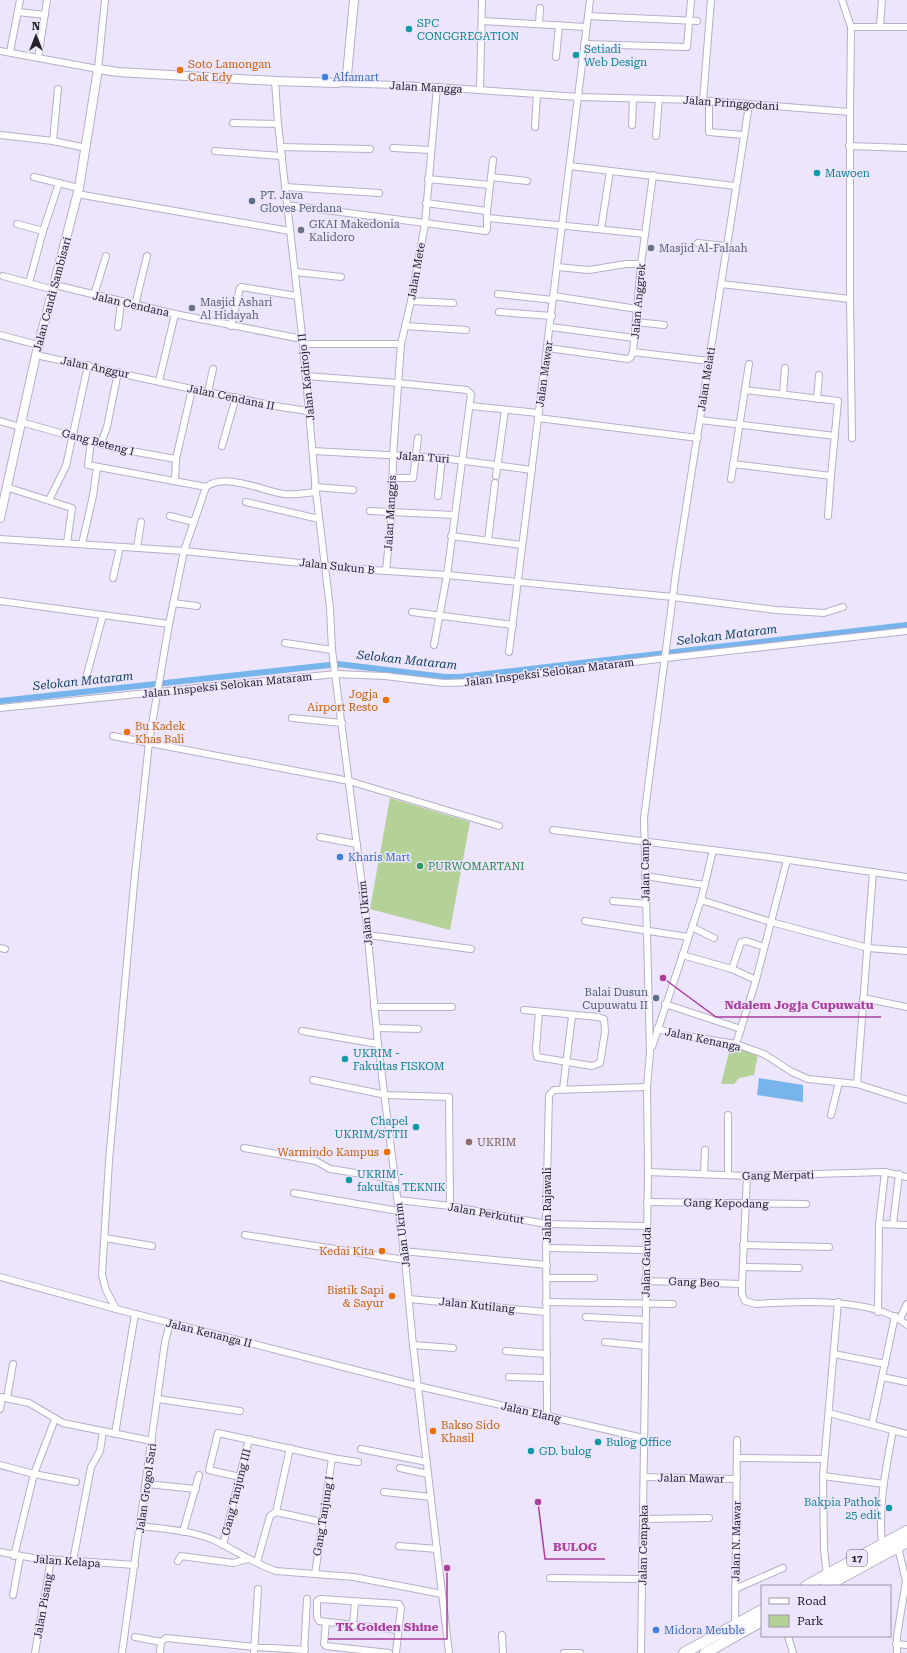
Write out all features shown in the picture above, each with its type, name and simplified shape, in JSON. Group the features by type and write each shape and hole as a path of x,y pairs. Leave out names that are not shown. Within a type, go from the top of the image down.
{"highway":[{"name":"17","path":"828,1581 882,1544 907,1531"},
{"name":"17","path":"810,1585 828,1581 907,1542"},
{"path":"684,1653 761,1611"},
{"path":"705,1653 761,1622"}],"street":[{"path":"10,52 20,0"},
{"path":"38,58 47,0"},
{"path":"0,51 98,69 105,0"},
{"path":"338,83 347,75 354,0"},
{"path":"480,90 482,0"},
{"name":"Jalan Mawar","path":"509,652 519,582 522,545 538,416 551,327 553,298 590,0"},
{"path":"687,47 691,0"},
{"path":"711,0 706,101 709,132 743,135"},
{"path":"842,0 851,27 849,146 852,438"},
{"path":"880,26 882,0"},
{"path":"539,24 540,8"},
{"path":"18,12 45,14"},
{"path":"588,16 697,21"},
{"path":"482,20 586,27"},
{"path":"556,57 559,26"},
{"path":"851,27 907,27"},
{"path":"584,44 695,47"},
{"name":"Jalan Mangga","path":"98,69 118,72 275,82 437,87 578,97"},
{"name":"Jalan Candi Sambisari","path":"0,518 38,345 78,191 98,69"},
{"name":"Jalan Kadirojo II","path":"275,82 278,124 296,272 318,518 335,671"},
{"name":"Jalan Mete","path":"393,455 401,344 411,301 425,224 437,87"},
{"path":"53,141 58,89"},
{"path":"535,127 537,94"},
{"name":"Jalan Pringgodani","path":"578,97 706,101 850,112"},
{"path":"632,125 633,99"},
{"path":"656,136 659,99"},
{"name":"Jalan Melati","path":"666,656 673,597 735,186 749,105"},
{"path":"232,123 278,124"},
{"path":"0,135 53,141 86,148"},
{"path":"849,146 907,148"},
{"path":"281,147 370,149"},
{"path":"393,148 431,150"},
{"path":"215,151 282,156"},
{"path":"288,205 486,231 493,160"},
{"path":"570,166 735,186"},
{"path":"601,229 610,171"},
{"name":"Jalan Anggrek","path":"653,175 641,264 633,352 709,361"},
{"path":"34,177 58,183 78,191 290,231"},
{"path":"491,177 527,181"},
{"path":"428,180 490,185"},
{"path":"29,283 58,183"},
{"path":"285,187 379,193"},
{"path":"426,203 487,211"},
{"path":"488,218 645,234"},
{"path":"17,224 43,231"},
{"path":"698,243 726,246"},
{"path":"94,295 106,256"},
{"path":"135,305 147,256"},
{"path":"557,267 589,270 626,264 641,264"},
{"path":"296,272 341,277"},
{"name":"Jalan Cendana","path":"3,276 29,283 94,295 303,342 401,344"},
{"path":"721,284 850,299"},
{"path":"231,326 240,288 242,287 297,296"},
{"path":"498,294 553,298 638,309"},
{"path":"411,301 453,303"},
{"path":"118,327 121,302"},
{"path":"499,312 552,316"},
{"path":"156,380 175,314"},
{"path":"636,322 664,325"},
{"path":"405,326 466,330"},
{"path":"551,327 634,338"},
{"path":"0,335 38,345"},
{"path":"548,348 628,359 631,357 633,352"},
{"name":"Jalan Anggur","path":"36,355 156,380"},
{"path":"731,479 749,364"},
{"path":"49,500 66,466 88,365"},
{"path":"782,394 785,368"},
{"path":"208,392 213,369"},
{"path":"101,444 107,426 118,372"},
{"path":"817,399 819,375"},
{"path":"306,376 467,390 471,394 471,406 454,515 441,616 434,646"},
{"name":"Jalan Cendana II","path":"156,380 236,398 308,411"},
{"path":"174,480 176,459 192,389"},
{"path":"745,390 838,401 828,516"},
{"path":"222,446 236,398"},
{"path":"471,406 698,438"},
{"path":"496,476 505,410"},
{"path":"700,420 740,426 835,436"},
{"name":"Gang Beteng I","path":"0,421 72,435 131,451 176,459"},
{"path":"392,478 413,478 418,438"},
{"path":"91,441 87,464 206,487"},
{"name":"Jalan Turi","path":"313,451 442,458 498,464 532,470"},
{"name":"Jalan Manggis","path":"386,571 392,510 393,455"},
{"path":"438,496 442,458"},
{"path":"733,464 831,476"},
{"path":"82,544 98,467"},
{"path":"116,1309 103,1283 102,1275 109,1161 134,884 149,742 169,624 184,551 206,487 212,483 226,482 284,494 316,490 353,490"},
{"path":"488,540 495,483"},
{"path":"6,487 73,509 67,543"},
{"path":"246,502 318,518"},
{"path":"370,510 392,510 454,515"},
{"path":"170,516 194,522"},
{"path":"137,548 142,522"},
{"path":"451,536 522,545"},
{"name":"Jalan Sukun B","path":"0,539 184,551 386,571 447,574 673,597 776,610 824,613 843,607"},
{"path":"113,578 120,547"},
{"path":"0,601 169,624"},
{"path":"173,603 197,606"},
{"path":"412,612 513,625"},
{"path":"86,678 103,615"},
{"name":"Jalan Inspeksi Selokan Mataram","path":"0,708 335,671 444,683 478,682 666,656 907,631"},
{"path":"285,643 332,650"},
{"name":"Jalan Camp","path":"647,1087 650,1053 644,818 666,656"},
{"name":"Jalan Ukrim","path":"335,671 368,935 378,1044 386,1095 398,1211 404,1250 412,1345 449,1653"},
{"path":"292,718 342,723"},
{"path":"113,736 349,781 499,826"},
{"path":"554,830 907,877"},
{"path":"320,836 357,844"},
{"path":"650,1053 665,1004 701,900 713,850"},
{"path":"736,1044 756,980 788,860"},
{"path":"857,1084 862,998 868,948 873,872"},
{"path":"645,876 704,885"},
{"path":"701,900 771,922 868,948 907,951"},
{"path":"613,901 646,904"},
{"path":"585,921 688,937"},
{"path":"692,927 714,938"},
{"path":"368,935 471,949"},
{"path":"732,969 741,942 746,941 764,947"},
{"path":"682,955 732,969 756,980"},
{"path":"862,998 907,1007"},
{"path":"665,1004 741,1029"},
{"path":"374,1007 452,1007"},
{"path":"524,1010 572,1016 598,1017 604,1019 603,1051 600,1063 597,1065 566,1063 541,1059 536,1055 539,1012"},
{"path":"572,1016 563,1089 647,1087"},
{"path":"377,1028 418,1029"},
{"name":"Jalan Kenanga","path":"657,1029 680,1035 736,1044 764,1054 792,1072 808,1079 857,1084 907,1100"},
{"path":"302,1031 378,1044"},
{"path":"313,1080 386,1095 449,1097 450,1206"},
{"path":"831,1115 839,1082"},
{"name":"Jalan Garuda","path":"643,1438 648,1172 647,1087"},
{"name":"Jalan Rajawali","path":"547,1416 546,1224 549,1095 554,1090 563,1089"},
{"path":"728,1115 728,1175"},
{"path":"244,1148 316,1161 330,1169 395,1179"},
{"path":"704,1174 705,1150"},
{"name":"Gang Merpati","path":"648,1172 748,1176 885,1172 907,1177"},
{"path":"878,1312 879,1224 885,1172"},
{"path":"893,1224 899,1174"},
{"path":"748,1176 745,1203 742,1284 742,1294 745,1300 756,1304 838,1302 854,1304 898,1318 907,1325"},
{"path":"294,1192 398,1211"},
{"name":"Jalan Perkutut","path":"398,1200 450,1206 546,1224 647,1226"},
{"name":"Gang Kepodang","path":"647,1202 806,1204"},
{"path":"879,1224 907,1225"},
{"path":"245,1235 405,1260"},
{"path":"104,1238 152,1246"},
{"path":"744,1245 829,1247"},
{"path":"547,1248 646,1250"},
{"path":"404,1250 547,1265"},
{"path":"743,1267 799,1268"},
{"name":"Jalan Kenanga II","path":"0,1277 135,1314 418,1386"},
{"path":"547,1278 594,1278"},
{"name":"Gang Beo","path":"645,1281 742,1284"},
{"name":"Jalan Kutilang","path":"408,1299 546,1312"},
{"path":"546,1302 673,1304"},
{"path":"828,1581 824,1549 823,1476 838,1302"},
{"path":"872,1424 885,1364 898,1318 906,1305"},
{"path":"115,1434 135,1314"},
{"path":"586,1317 645,1320"},
{"name":"Jalan Grogol Sari","path":"122,1653 165,1342 170,1323"},
{"path":"605,1342 645,1346"},
{"path":"412,1345 453,1348"},
{"path":"506,1351 547,1354"},
{"path":"834,1354 885,1364"},
{"path":"0,1409 13,1364"},
{"path":"509,1377 547,1378"},
{"path":"882,1377 907,1382"},
{"name":"Jalan Elang","path":"418,1386 643,1438"},
{"path":"3,1397 29,1402 63,1423 152,1441"},
{"path":"158,1398 240,1411"},
{"path":"829,1413 907,1434"},
{"path":"13,1595 17,1556 34,1474 55,1419"},
{"path":"882,1544 880,1522 884,1484 893,1430"},
{"path":"73,1561 91,1467 100,1451 103,1431"},
{"path":"240,1477 209,1470 218,1433 332,1458 358,1462"},
{"name":"Jalan Cempaka","path":"641,1653 644,1477 643,1438"},
{"name":"Gang Tanjung III","path":"223,1545 249,1439"},
{"name":"Jalan N. Mawar","path":"735,1624 737,1440"},
{"path":"256,1562 270,1516 276,1512 290,1448"},
{"path":"361,1449 427,1462"},
{"name":"Gang Tanjung I","path":"315,1574 332,1458"},
{"path":"738,1458 824,1459"},
{"path":"0,1465 34,1474 76,1482"},
{"path":"400,1468 428,1474"},
{"path":"184,1532 199,1475"},
{"path":"823,1476 884,1484"},
{"name":"Jalan Mawar","path":"644,1477 737,1480"},
{"path":"146,1484 196,1489"},
{"path":"384,1492 431,1497"},
{"path":"276,1512 322,1522"},
{"path":"643,1519 709,1518"},
{"path":"140,1526 184,1532 210,1539 248,1559 276,1571 354,1577 442,1594"},
{"path":"399,1546 437,1548"},
{"path":"897,1653 897,1636 906,1581 898,1547"},
{"name":"Jalan Kelapa","path":"0,1552 17,1556 135,1565"},
{"path":"178,1561 181,1556 233,1564 248,1559"},
{"name":"Jalan Pisang","path":"35,1653 51,1559"},
{"path":"735,1589 783,1568"},
{"path":"550,1578 642,1579"},
{"path":"254,1650 258,1589"},
{"path":"160,1653 161,1642 166,1638 254,1650 304,1651 307,1599"},
{"path":"396,1653 401,1608 399,1604 317,1600 317,1619 326,1622 398,1630"},
{"path":"353,1625 355,1602"},
{"path":"326,1622 324,1644 326,1646 389,1653"},
{"path":"502,1635 503,1653"},
{"path":"891,1635 897,1636"},
{"path":"136,1637 161,1642"},
{"path":"788,1637 793,1653"},
{"path":"896,1644 907,1645"},
{"path":"564,1653 580,1653"}],"green space":[{"name":"PURWOMARTANI","path":"390,798 470,822 450,930 370,909"},
{"path":"731,1045 758,1054 754,1075 739,1078 734,1084 721,1084"}],"water":[{"path":"759,1078 803,1085 803,1102 757,1095"}],"waterway":[{"name":"Selokan Mataram","path":"0,701 338,664 445,677 460,677 907,625"}],"place":[{"name":"SPC CONGGREGATION","path":"409,29"},
{"name":"Setiadi Web Design","path":"576,55"},
{"name":"Soto Lamongan Cak Edy","path":"180,70"},
{"name":"Alfamart","path":"325,77"},
{"name":"Mawoen","path":"817,173"},
{"name":"PT. Java Gloves Perdana","path":"252,201"},
{"name":"GKAI Makedonia Kalidoro","path":"301,230"},
{"name":"Masjid Al-Falaah","path":"651,248"},
{"name":"Masjid Ashari Al Hidayah","path":"192,308"},
{"name":"Jogja Airport Resto","path":"386,700"},
{"name":"Bu Kadek Khas Bali","path":"127,732"},
{"name":"Kharis Mart","path":"340,857"},
{"name":"PURWOMARTANI","path":"420,866"},
{"name":"Ndalem Jogja Cupuwatu","path":"663,978"},
{"name":"Balai Dusun Cupuwatu II","path":"656,998"},
{"name":"UKRIM - Fakultas FISKOM","path":"345,1059"},
{"name":"Chapel UKRIM/STTII","path":"416,1127"},
{"name":"UKRIM","path":"469,1142"},
{"name":"Warmindo Kampus","path":"387,1152"},
{"name":"UKRIM - fakultas TEKNIK","path":"349,1180"},
{"name":"Kedai Kita","path":"382,1251"},
{"name":"Bistik Sapi & Sayur","path":"392,1296"},
{"name":"Bakso Sido Khasil","path":"433,1431"},
{"name":"Bulog Office","path":"598,1442"},
{"name":"GD. bulog","path":"531,1451"},
{"name":"BULOG","path":"538,1502"},
{"name":"Bakpia Pathok 25 edit","path":"889,1508"},
{"name":"TK Golden Shine","path":"447,1568"},
{"name":"Midora Meuble","path":"656,1630"}]}
